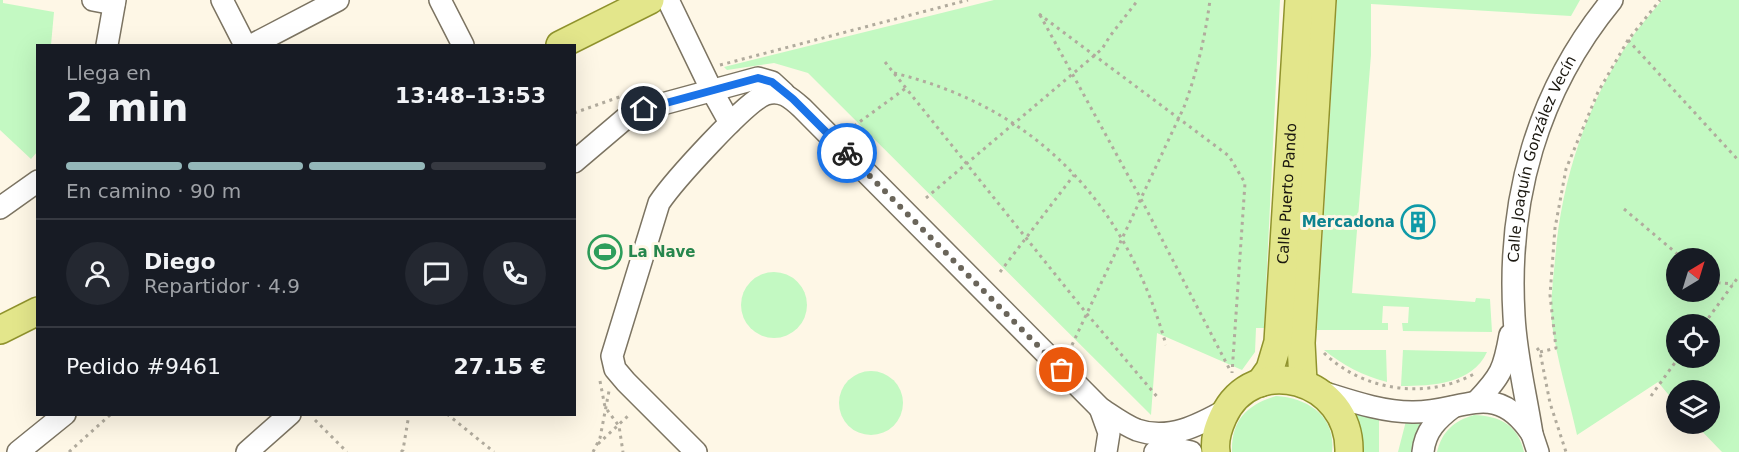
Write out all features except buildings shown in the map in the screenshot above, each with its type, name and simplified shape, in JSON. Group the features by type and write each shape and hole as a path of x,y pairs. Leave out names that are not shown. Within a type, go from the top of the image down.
{"main road":[{"path":"562,44 649,0"},
{"name":"Calle Puerto Pando","path":"1260,383 1270,369 1278,342 1299,0"},
{"name":"Calle Puerto Pando","path":"1312,387 1302,344 1322,0"},
{"path":"0,330 36,312"},
{"path":"1216,452 1218,427 1226,410 1241,394 1260,383 1281,379 1312,387 1334,404 1343,418 1348,434 1349,452"}],"street":[{"path":"222,0 244,44"},
{"path":"254,44 338,0"},
{"path":"440,0 462,44"},
{"path":"668,0 730,123"},
{"path":"107,1 107,44"},
{"name":"Calle Joaquín González Vecín","path":"1536,447 1514,317 1514,254 1521,188 1549,101 1563,73 1605,4"},
{"path":"576,160 627,117 644,109 758,78 772,82 802,108 1100,408 1137,430 1164,434 1178,432 1202,423 1226,410"},
{"path":"696,452 615,369 612,356 615,341 658,203 669,188 730,123 757,99 768,93 784,93"},
{"path":"2,204 36,182"},
{"name":"Calle Joaquín González Vecín","path":"1477,401 1493,384 1505,364 1514,317"},
{"path":"1312,387 1391,411 1413,412 1454,407 1477,401 1494,403 1510,410 1523,420 1536,447"},
{"path":"1423,452 1430,429 1440,416 1454,407"},
{"path":"1100,408 1109,433 1106,452"},
{"path":"18,452 62,416"},
{"path":"247,452 288,416"},
{"path":"1155,452 1176,449 1191,452"}],"path":[{"path":"714,66 968,0"},
{"path":"926,198 1095,56 1138,0"},
{"path":"1072,345 1179,118 1198,68 1205,40 1210,0"},
{"path":"1540,352 1556,348 1550,296 1555,228 1566,169 1598,92 1628,40 1660,0"},
{"path":"1039,14 1229,156 1245,183 1232,373 1141,199 1072,75 1039,14"},
{"path":"1628,40 1739,161"},
{"path":"885,62 1087,314 1160,399"},
{"path":"894,73 921,80 962,96 1014,124 1074,175 1097,201 1122,238 1151,295 1166,345"},
{"path":"854,126 906,88"},
{"path":"1000,272 1074,175"},
{"path":"1624,209 1670,248"},
{"path":"1711,314 1739,276"},
{"path":"1720,283 1733,284"},
{"path":"1536,346 1540,352 1551,403 1566,452"},
{"path":"1321,350 1334,363 1356,375 1394,388 1432,388 1451,384 1476,373"},
{"path":"1651,396 1671,368"},
{"path":"598,375 605,406 619,426 623,452"},
{"path":"593,452 600,438 611,384"},
{"path":"596,445 636,408"},
{"path":"69,452 109,416"},
{"path":"402,451 409,416"},
{"path":"449,416 494,452"},
{"path":"315,420 346,451"}],"green space":[{"path":"0,0 3,0 3,3 54,12 51,44 36,44 36,153 31,159 0,130"},
{"path":"994,0 1280,0 1264,328 1256,328 1255,352 1242,370 1157,333 1151,415 808,73 774,63 727,70 724,67"},
{"path":"1337,0 1580,0 1571,16 1371,4 1371,55 1352,293 1475,302 1476,298 1490,299 1492,332 1403,331 1402,323 1408,323 1409,307 1383,306 1382,323 1388,323 1388,330 1317,330"},
{"path":"1662,0 1739,0 1739,452 1722,452 1705,434 1720,434 1720,380 1666,380 1666,392 1658,382 1577,435 1552,324 1558,231 1578,145 1601,90 1635,34"},
{"path":"774,272 786,275 797,282 804,293 807,305 804,317 797,328 786,335 774,338 762,335 751,328 744,317 741,305 744,293 751,282 762,275"},
{"path":"1324,350 1386,350 1387,382 1354,369"},
{"path":"1403,350 1487,352 1472,371 1462,377 1438,384 1401,386"},
{"path":"865,371 877,371 894,380 901,391 903,403 901,415 894,426 877,435 865,435 853,430 844,421 839,409 839,397 844,385 853,376"},
{"path":"1276,396 1299,401 1318,411 1329,428 1332,452 1232,452 1234,431 1243,415 1257,404"},
{"path":"1352,409 1379,417 1379,452 1361,452 1360,430"},
{"path":"1474,415 1492,417 1506,424 1517,435 1524,452 1437,452 1442,438 1450,428 1460,420"},
{"path":"1406,421 1421,422 1411,452 1398,452"}],"way so far":[{"path":"847,153 1062,370"}],"place":[{"name":"Mercadona","path":"1418,222"},
{"name":"La Nave","path":"605,252"}],"route":[{"path":"644,109 758,78 772,82 793,99 847,153"}]}
